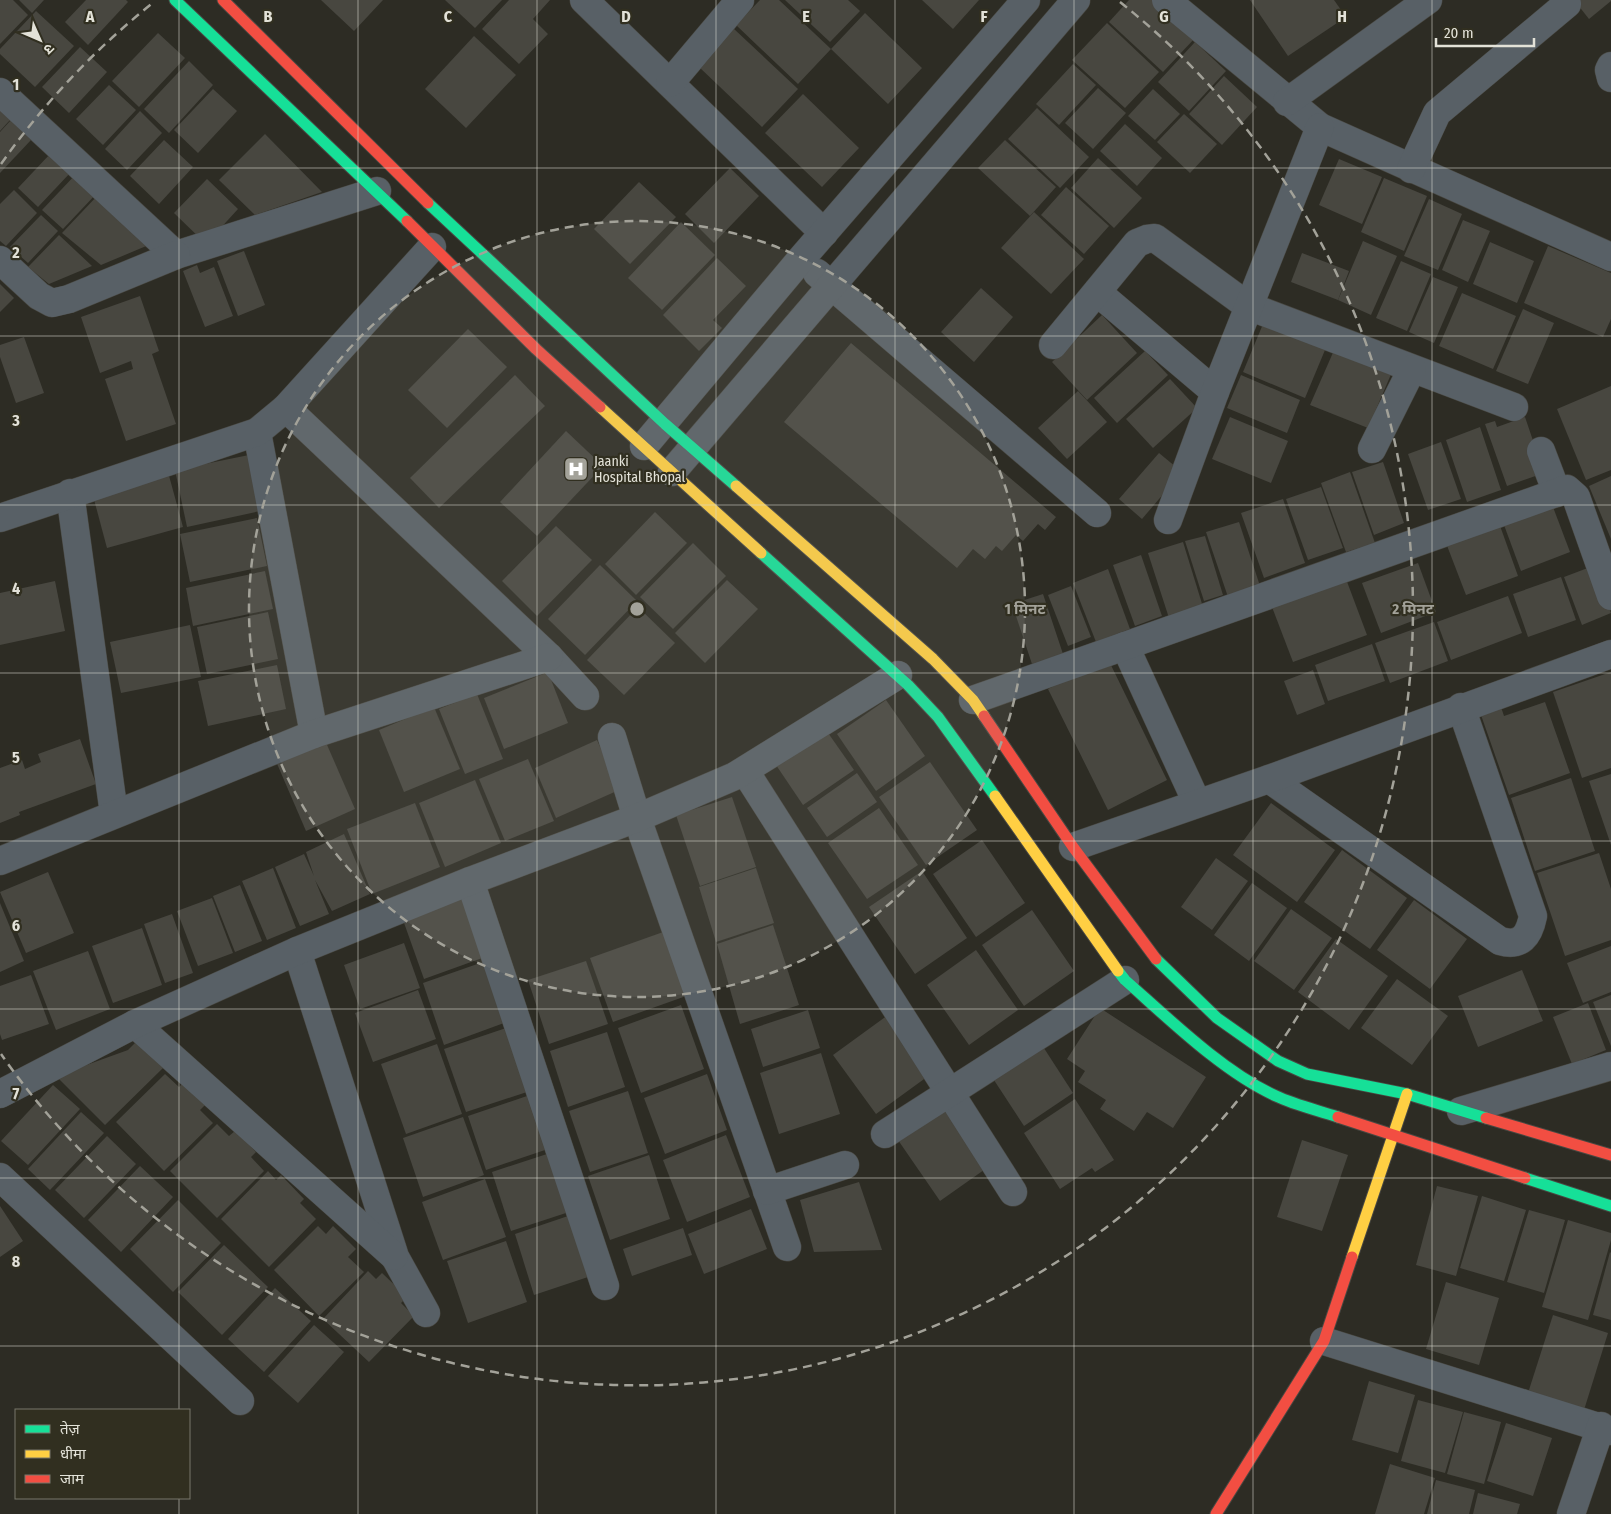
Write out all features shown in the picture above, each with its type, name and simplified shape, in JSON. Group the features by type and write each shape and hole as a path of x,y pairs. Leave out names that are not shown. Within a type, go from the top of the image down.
{"street":[{"path":"175,0 377,191 536,349 898,675 938,717 1124,980 1200,1046 1258,1087 1277,1097 1611,1206"},
{"path":"223,0 452,226 665,424 934,659 973,700 1073,847 1154,957 1216,1018 1278,1061 1307,1074 1407,1094 1611,1155"},
{"path":"584,0 824,233"},
{"path":"670,83 740,0"},
{"path":"644,446 665,424 801,259 1026,0"},
{"path":"672,472 830,284 1076,0"},
{"path":"1166,0 1287,102 1320,127 1611,257"},
{"path":"1287,102 1428,0"},
{"path":"1411,169 1437,113 1566,4"},
{"path":"1611,66 1608,70 1611,78"},
{"path":"0,92 176,256"},
{"path":"1168,520 1248,306 1320,127"},
{"path":"0,260 39,296 52,303 69,299 176,256 377,191"},
{"path":"1053,345 1137,243 1155,238 1248,306 1514,407"},
{"path":"0,518 257,432 286,408 432,246"},
{"path":"801,259 1097,513"},
{"path":"1097,292 1215,392"},
{"path":"1372,449 1412,368"},
{"path":"286,408 549,657 585,696"},
{"path":"257,432 314,734"},
{"path":"1541,451 1556,493"},
{"path":"973,700 1567,489 1576,496 1611,596"},
{"path":"70,493 114,814"},
{"path":"1125,646 1197,803"},
{"path":"1073,847 1269,779 1461,707 1611,654"},
{"path":"0,861 314,734 549,657"},
{"path":"0,1094 135,1024 297,952 470,881 638,818 746,770 898,675"},
{"path":"1269,779 1500,941 1511,944 1520,940 1531,926 1533,916 1461,707"},
{"path":"612,737 638,818 787,1247"},
{"path":"746,770 1013,1192"},
{"path":"470,881 605,1286"},
{"path":"297,952 395,1257 426,1314"},
{"path":"885,1134 1124,980"},
{"path":"135,1024 395,1257"},
{"path":"1461,1111 1611,1066"},
{"path":"1216,1514 1324,1341 1407,1094"},
{"path":"768,1192 844,1165"},
{"path":"0,1177 240,1401"},
{"path":"1324,1341 1606,1428 1571,1514"}],"building":[{"path":"0,0 13,0 28,15 0,44"},
{"path":"19,0 44,0 32,13"},
{"path":"86,0 126,0 128,2 88,45 65,22"},
{"path":"321,0 383,0 354,31"},
{"path":"445,0 502,0 475,28"},
{"path":"509,0 550,0 533,19 548,34 519,64 482,29"},
{"path":"760,0 779,0 831,49 798,84 736,25"},
{"path":"785,0 848,0 860,11 830,42"},
{"path":"922,0 979,0 953,29"},
{"path":"1129,0 1153,0 1195,38 1163,72 1109,22"},
{"path":"1250,0 1334,0 1346,17 1288,56"},
{"path":"1574,0 1611,0 1611,1 1589,19"},
{"path":"36,11 74,46 35,87 0,54 0,49"},
{"path":"865,13 922,68 888,104 831,49"},
{"path":"1107,23 1159,72 1125,108 1072,60"},
{"path":"733,28 798,89 762,127 698,66"},
{"path":"158,33 185,58 139,107 112,81"},
{"path":"474,36 516,75 466,128 425,89"},
{"path":"1195,42 1226,71 1189,111 1158,82"},
{"path":"80,47 107,72 69,113 42,87"},
{"path":"189,61 213,85 169,133 144,109"},
{"path":"1073,64 1096,85 1059,125 1036,104"},
{"path":"1224,76 1257,107 1222,145 1189,114"},
{"path":"109,85 136,110 103,145 76,119"},
{"path":"1098,88 1126,113 1093,149 1065,123"},
{"path":"213,89 237,111 198,153 174,130"},
{"path":"1153,89 1180,114 1155,140 1128,116"},
{"path":"803,94 859,148 822,187 765,133"},
{"path":"1037,108 1089,157 1060,188 1008,139"},
{"path":"0,110 10,120 0,131"},
{"path":"140,111 162,133 127,170 105,149"},
{"path":"1184,114 1217,144 1190,173 1157,142"},
{"path":"11,120 31,140 0,173 0,132"},
{"path":"1125,124 1162,158 1137,186 1100,151"},
{"path":"265,134 322,192 255,215 219,180"},
{"path":"164,140 193,167 159,204 130,176"},
{"path":"1005,140 1056,187 1030,216 978,168"},
{"path":"51,153 71,172 38,207 18,188"},
{"path":"1098,158 1142,198 1114,228 1071,188"},
{"path":"1339,159 1382,177 1362,224 1319,205"},
{"path":"730,168 759,196 714,243 685,214"},
{"path":"77,173 97,193 63,229 42,210"},
{"path":"1384,178 1427,196 1404,251 1361,232"},
{"path":"207,179 238,209 206,244 174,213"},
{"path":"639,182 676,217 630,264 594,229"},
{"path":"1066,187 1109,226 1084,254 1041,215"},
{"path":"14,190 37,213 6,246 0,241 0,204"},
{"path":"99,194 151,244 101,265 62,233"},
{"path":"1429,199 1462,214 1438,270 1404,256"},
{"path":"1034,212 1084,259 1051,294 1001,248"},
{"path":"41,215 58,231 28,263 10,247"},
{"path":"1463,220 1490,231 1468,282 1442,270"},
{"path":"681,222 715,255 662,310 628,278"},
{"path":"59,235 92,266 49,284 28,267"},
{"path":"1363,241 1397,256 1371,315 1338,300"},
{"path":"1490,242 1534,261 1517,303 1473,284"},
{"path":"1548,246 1611,273 1611,319 1603,337 1524,303"},
{"path":"244,251 265,305 238,316 217,261"},
{"path":"1302,253 1349,271 1338,300 1291,282"},
{"path":"717,258 746,286 713,320 722,328 699,351 663,315"},
{"path":"1401,261 1431,274 1407,331 1376,318"},
{"path":"197,265 200,273 214,267 233,316 205,327 183,271"},
{"path":"1433,277 1458,287 1434,343 1409,332"},
{"path":"0,284 14,298 0,312"},
{"path":"981,288 1013,317 974,362 941,332"},
{"path":"1462,293 1516,316 1493,369 1439,346"},
{"path":"140,296 159,351 152,354 176,424 126,441 105,379 133,369 131,361 100,373 81,317"},
{"path":"1523,309 1554,323 1528,384 1496,371"},
{"path":"1102,315 1137,353 1087,400 1052,362"},
{"path":"1263,324 1325,350 1305,398 1243,372"},
{"path":"468,329 507,367 447,428 408,390"},
{"path":"24,337 44,393 16,403 0,357 0,345"},
{"path":"851,343 1056,517 1045,530 1038,524 1023,541 1016,535 1002,551 996,546 985,559 973,549 957,568 784,422"},
{"path":"1335,348 1392,372 1368,428 1310,405"},
{"path":"1145,351 1168,375 1117,423 1094,398"},
{"path":"515,375 545,406 439,508 410,478"},
{"path":"1241,375 1300,400 1287,433 1227,408"},
{"path":"1170,379 1197,408 1153,448 1126,419"},
{"path":"1611,386 1611,470 1586,480 1557,409"},
{"path":"1078,391 1107,422 1067,459 1038,428"},
{"path":"1230,417 1288,441 1271,483 1212,459"},
{"path":"1525,417 1544,473 1507,486 1485,424 1495,421 1497,427"},
{"path":"1480,427 1501,490 1467,502 1446,440"},
{"path":"566,431 603,466 537,536 500,502"},
{"path":"1441,442 1461,499 1428,510 1408,454"},
{"path":"1159,453 1182,472 1142,519 1119,499"},
{"path":"249,455 260,511 187,527 175,470"},
{"path":"1383,462 1404,523 1374,535 1352,472"},
{"path":"168,472 183,527 107,548 92,492"},
{"path":"1350,472 1375,543 1346,552 1321,483"},
{"path":"1611,476 1611,539 1589,486"},
{"path":"1321,487 1343,548 1308,560 1286,499"},
{"path":"1283,499 1305,563 1264,578 1241,513"},
{"path":"1553,507 1570,552 1521,571 1504,525"},
{"path":"655,512 687,543 636,595 605,564"},
{"path":"257,518 267,566 190,582 180,534"},
{"path":"1239,522 1260,586 1228,597 1206,532"},
{"path":"1499,523 1518,576 1466,595 1446,543"},
{"path":"556,526 592,560 537,616 502,581"},
{"path":"1205,536 1223,595 1204,601 1185,541"},
{"path":"1183,542 1203,607 1169,618 1148,553"},
{"path":"693,543 726,576 673,629 640,597"},
{"path":"1141,555 1162,616 1135,626 1113,565"},
{"path":"1418,563 1436,612 1381,633 1362,583"},
{"path":"600,565 637,601 585,655 548,619"},
{"path":"1593,566 1611,613 1582,625 1564,577"},
{"path":"1108,569 1130,629 1096,642 1073,583"},
{"path":"265,571 273,609 193,626 186,588"},
{"path":"1343,571 1367,635 1293,662 1269,599"},
{"path":"1561,577 1576,620 1528,637 1513,594"},
{"path":"727,580 758,609 705,663 675,633"},
{"path":"55,581 65,631 0,645 0,593"},
{"path":"1071,586 1091,637 1068,646 1048,595"},
{"path":"1043,594 1063,654 1032,664 1012,604"},
{"path":"1508,596 1522,633 1451,660 1437,622"},
{"path":"638,607 675,643 624,695 587,660"},
{"path":"268,612 278,659 207,674 197,627"},
{"path":"1434,622 1448,661 1390,683 1375,643"},
{"path":"190,625 201,677 121,693 110,642"},
{"path":"1372,644 1385,681 1328,701 1315,665"},
{"path":"1108,659 1167,780 1108,810 1048,689"},
{"path":"277,665 286,709 208,726 198,681"},
{"path":"1313,670 1325,704 1297,715 1284,681"},
{"path":"548,672 568,723 504,749 484,698"},
{"path":"1611,672 1611,768 1582,778 1553,692"},
{"path":"477,694 503,759 465,774 439,709"},
{"path":"886,700 925,756 876,791 837,734"},
{"path":"1545,702 1570,773 1509,795 1481,715 1501,707 1504,716"},
{"path":"434,707 460,769 404,792 379,730"},
{"path":"826,730 854,770 803,805 776,765"},
{"path":"324,738 355,809 306,831 275,759"},
{"path":"80,739 96,784 19,812 20,815 0,823 0,768 22,760 25,769 41,762 38,754"},
{"path":"597,740 619,790 556,818 535,768"},
{"path":"528,759 554,821 505,841 479,779"},
{"path":"930,762 977,830 926,865 879,797"},
{"path":"857,773 877,802 827,837 807,808"},
{"path":"1611,774 1611,845 1589,781"},
{"path":"1571,778 1595,851 1535,871 1511,798"},
{"path":"475,780 501,843 445,867 419,803"},
{"path":"732,797 756,867 700,886 676,815"},
{"path":"415,803 440,867 372,894 347,829"},
{"path":"1271,803 1335,850 1297,902 1233,855"},
{"path":"879,808 918,865 867,899 828,843"},
{"path":"344,834 370,894 332,911 315,880 329,914 300,926 275,867 304,854 314,876 306,852"},
{"path":"982,840 1025,903 976,937 933,874"},
{"path":"1342,850 1407,898 1370,949 1304,902"},
{"path":"1599,853 1611,889 1611,940 1565,956 1537,873"},
{"path":"1216,858 1248,881 1212,930 1181,907"},
{"path":"273,868 296,928 267,940 242,881"},
{"path":"756,868 774,923 716,942 699,887"},
{"path":"922,871 967,938 915,974 869,907"},
{"path":"48,872 74,933 26,953 0,892"},
{"path":"1252,883 1287,908 1249,961 1214,935"},
{"path":"240,885 262,941 235,952 213,896"},
{"path":"212,898 233,953 198,966 177,911"},
{"path":"463,899 485,957 424,979 403,920"},
{"path":"1414,900 1467,939 1430,989 1377,950"},
{"path":"0,903 24,961 0,972"},
{"path":"1291,909 1332,938 1294,990 1254,961"},
{"path":"1032,910 1074,971 1024,1006 982,945"},
{"path":"172,914 193,973 165,983 144,924"},
{"path":"773,925 799,1005 740,1024 717,944"},
{"path":"142,928 162,985 113,1003 92,946"},
{"path":"666,931 689,995 613,1022 590,958"},
{"path":"1336,939 1388,976 1349,1030 1298,992"},
{"path":"404,943 420,988 360,1009 344,965"},
{"path":"1611,946 1611,992 1583,1003 1567,963"},
{"path":"976,950 1018,1010 969,1045 927,985"},
{"path":"88,951 110,1009 56,1030 33,971"},
{"path":"586,961 608,1024 549,1044 528,980"},
{"path":"483,962 504,1023 444,1045 423,983"},
{"path":"1522,970 1543,1021 1478,1047 1458,996"},
{"path":"31,975 49,1024 2,1040 0,1034 0,986"},
{"path":"1397,979 1448,1016 1412,1065 1361,1028"},
{"path":"418,990 436,1039 373,1062 355,1013"},
{"path":"1611,995 1611,1046 1593,1002"},
{"path":"1588,1003 1606,1050 1572,1064 1553,1017"},
{"path":"681,1005 704,1069 641,1093 618,1028"},
{"path":"1100,1008 1206,1077 1173,1128 1147,1112 1134,1131 1100,1109 1106,1100 1078,1082 1085,1071 1067,1059"},
{"path":"808,1010 820,1048 763,1067 751,1029"},
{"path":"888,1015 931,1074 876,1114 833,1055"},
{"path":"506,1028 527,1092 466,1112 444,1049"},
{"path":"607,1032 625,1087 568,1107 550,1051"},
{"path":"136,1042 163,1068 105,1125 56,1076 128,1050"},
{"path":"1040,1042 1073,1093 1024,1126 990,1074"},
{"path":"437,1044 462,1114 406,1134 381,1064"},
{"path":"821,1053 840,1114 779,1134 760,1073"},
{"path":"165,1074 179,1087 184,1082 206,1104 200,1110 213,1123 164,1171 116,1122"},
{"path":"707,1074 727,1130 665,1154 644,1098"},
{"path":"53,1085 80,1109 28,1165 1,1141"},
{"path":"628,1091 648,1153 590,1172 569,1111"},
{"path":"527,1096 545,1150 486,1170 468,1116"},
{"path":"1075,1099 1114,1160 1095,1172 1092,1168 1060,1189 1024,1133"},
{"path":"949,1104 991,1165 940,1201 898,1140"},
{"path":"81,1112 104,1133 50,1190 28,1169"},
{"path":"463,1117 484,1175 423,1197 403,1138"},
{"path":"217,1124 229,1136 235,1131 256,1152 251,1157 264,1171 217,1218 170,1171"},
{"path":"726,1135 750,1197 687,1222 663,1160"},
{"path":"107,1136 136,1164 84,1218 55,1190"},
{"path":"1302,1140 1348,1155 1322,1231 1277,1217"},
{"path":"547,1154 566,1213 511,1231 492,1172"},
{"path":"649,1155 670,1219 610,1240 588,1176"},
{"path":"140,1166 173,1197 121,1252 88,1220"},
{"path":"268,1171 276,1180 281,1175 304,1199 300,1203 316,1219 269,1267 221,1219"},
{"path":"485,1179 506,1237 443,1260 422,1202"},
{"path":"859,1182 882,1250 814,1252 800,1200"},
{"path":"1437,1186 1478,1196 1456,1276 1416,1265"},
{"path":"1482,1196 1526,1210 1504,1281 1460,1268"},
{"path":"178,1200 221,1243 173,1292 130,1249"},
{"path":"0,1206 23,1241 0,1257"},
{"path":"751,1209 767,1249 704,1274 688,1234"},
{"path":"1529,1210 1565,1220 1544,1293 1507,1282"},
{"path":"568,1216 588,1277 534,1295 515,1234"},
{"path":"1568,1220 1611,1233 1611,1240 1588,1320 1542,1307"},
{"path":"318,1226 326,1234 333,1226 356,1249 348,1257 364,1272 319,1316 274,1270"},
{"path":"683,1228 692,1255 632,1276 623,1249"},
{"path":"506,1241 527,1302 468,1323 447,1261"},
{"path":"224,1245 268,1287 222,1335 178,1292"},
{"path":"1611,1253 1611,1320 1593,1315"},
{"path":"368,1271 376,1279 382,1273 407,1297 401,1303 414,1316 369,1362 323,1319"},
{"path":"1446,1282 1499,1298 1479,1365 1426,1349"},
{"path":"275,1288 311,1321 264,1372 228,1339"},
{"path":"1553,1315 1608,1333 1584,1410 1528,1393"},
{"path":"314,1325 344,1352 298,1403 268,1376"},
{"path":"1369,1381 1415,1395 1398,1453 1352,1440"},
{"path":"1418,1400 1463,1412 1445,1473 1401,1461"},
{"path":"1464,1412 1501,1422 1484,1484 1447,1474"},
{"path":"1506,1423 1552,1438 1533,1496 1487,1481"},
{"path":"1390,1464 1435,1478 1424,1514 1375,1514"},
{"path":"1436,1480 1475,1490 1469,1514 1427,1514"},
{"path":"1478,1493 1520,1504 1517,1514 1473,1514"}],"traffic: fast":[{"path":"175,0 407,221"},
{"path":"428,203 665,424 736,486"},
{"path":"761,553 908,685 938,717 995,796"},
{"path":"1156,959 1217,1018 1278,1061 1307,1074 1407,1094 1486,1118"},
{"path":"1118,971 1125,980 1178,1028 1236,1073 1256,1086 1283,1099 1338,1117"},
{"path":"1525,1178 1611,1206"}],"traffic: slow":[{"path":"600,407 761,553"},
{"path":"736,486 933,659 973,700 984,716"},
{"path":"995,796 1118,971"},
{"path":"1352,1257 1407,1094"}],"traffic: jam":[{"path":"223,0 428,203"},
{"path":"407,221 536,349 600,407"},
{"path":"984,716 1073,847 1156,959"},
{"path":"1338,1117 1525,1178"},
{"path":"1486,1118 1611,1155"},
{"path":"1216,1514 1324,1341 1352,1257"}],"place":[{"name":"Jaanki Hospital Bhopal","path":"576,469"}]}
